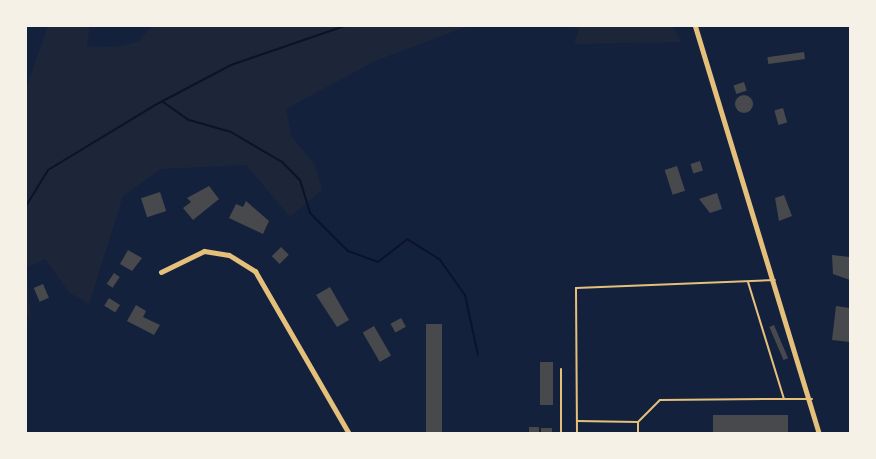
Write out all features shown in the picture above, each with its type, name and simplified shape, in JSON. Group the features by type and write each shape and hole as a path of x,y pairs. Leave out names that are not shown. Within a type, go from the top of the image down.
{"street":[{"path":"695,26 732,156 775,280 812,399 819,434"},
{"path":"161,272 204,251 229,255 255,271 349,434"}],"lane":[{"path":"577,434 576,288 775,280"},
{"path":"748,282 784,399"},
{"path":"561,369 561,434"},
{"path":"638,434 638,422 660,400 812,399"},
{"path":"577,421 638,422"}],"shaded area":[{"path":"48,26 90,26 87,46 114,47 138,42 151,26 468,26 375,61 286,109 291,136 315,165 322,190 290,217 246,165 161,169 123,196 89,304 69,292 45,259 27,267 31,322 26,312 26,89"},
{"path":"573,26 673,26 681,42 574,44 579,30"}],"building":[{"path":"804,52 805,59 768,64 767,57"},
{"path":"744,82 747,91 736,94 734,85"},
{"path":"744,95 750,98 753,104 750,110 744,113 738,110 735,104 738,98"},
{"path":"783,108 787,122 778,125 774,110"},
{"path":"700,161 703,171 693,173 690,164"},
{"path":"677,166 685,191 673,195 665,170"},
{"path":"209,186 219,199 193,220 183,208 191,202 187,198"},
{"path":"160,192 166,211 147,217 141,198"},
{"path":"717,193 722,209 710,213 699,199"},
{"path":"784,195 792,216 779,221 775,198"},
{"path":"246,201 269,221 263,234 229,218 236,204 243,207"},
{"path":"281,247 289,255 280,264 272,256"},
{"path":"128,250 142,258 132,271 120,264"},
{"path":"832,255 850,257 850,280 833,274"},
{"path":"114,273 120,277 113,288 107,284"},
{"path":"43,284 49,298 40,302 34,288"},
{"path":"330,287 349,320 337,327 316,295"},
{"path":"109,298 120,305 115,313 104,306"},
{"path":"136,305 146,311 143,317 160,325 154,335 127,321"},
{"path":"836,306 850,308 850,342 832,340"},
{"path":"401,318 406,327 395,333 391,324"},
{"path":"426,324 442,324 442,434 426,434"},
{"path":"774,325 788,358 783,360 769,327"},
{"path":"374,326 391,355 380,362 363,332"},
{"path":"540,362 553,362 553,405 540,405"},
{"path":"713,415 788,415 788,434 713,434"},
{"path":"529,427 539,427 539,434 529,434"},
{"path":"541,428 552,428 552,434 541,434"}],"waterway":[{"path":"26,206 48,170 157,104 231,65 344,26"},
{"path":"163,102 189,120 231,132 282,162 300,180 310,213 348,251 378,262 407,239 440,260 465,295 478,355"}]}
